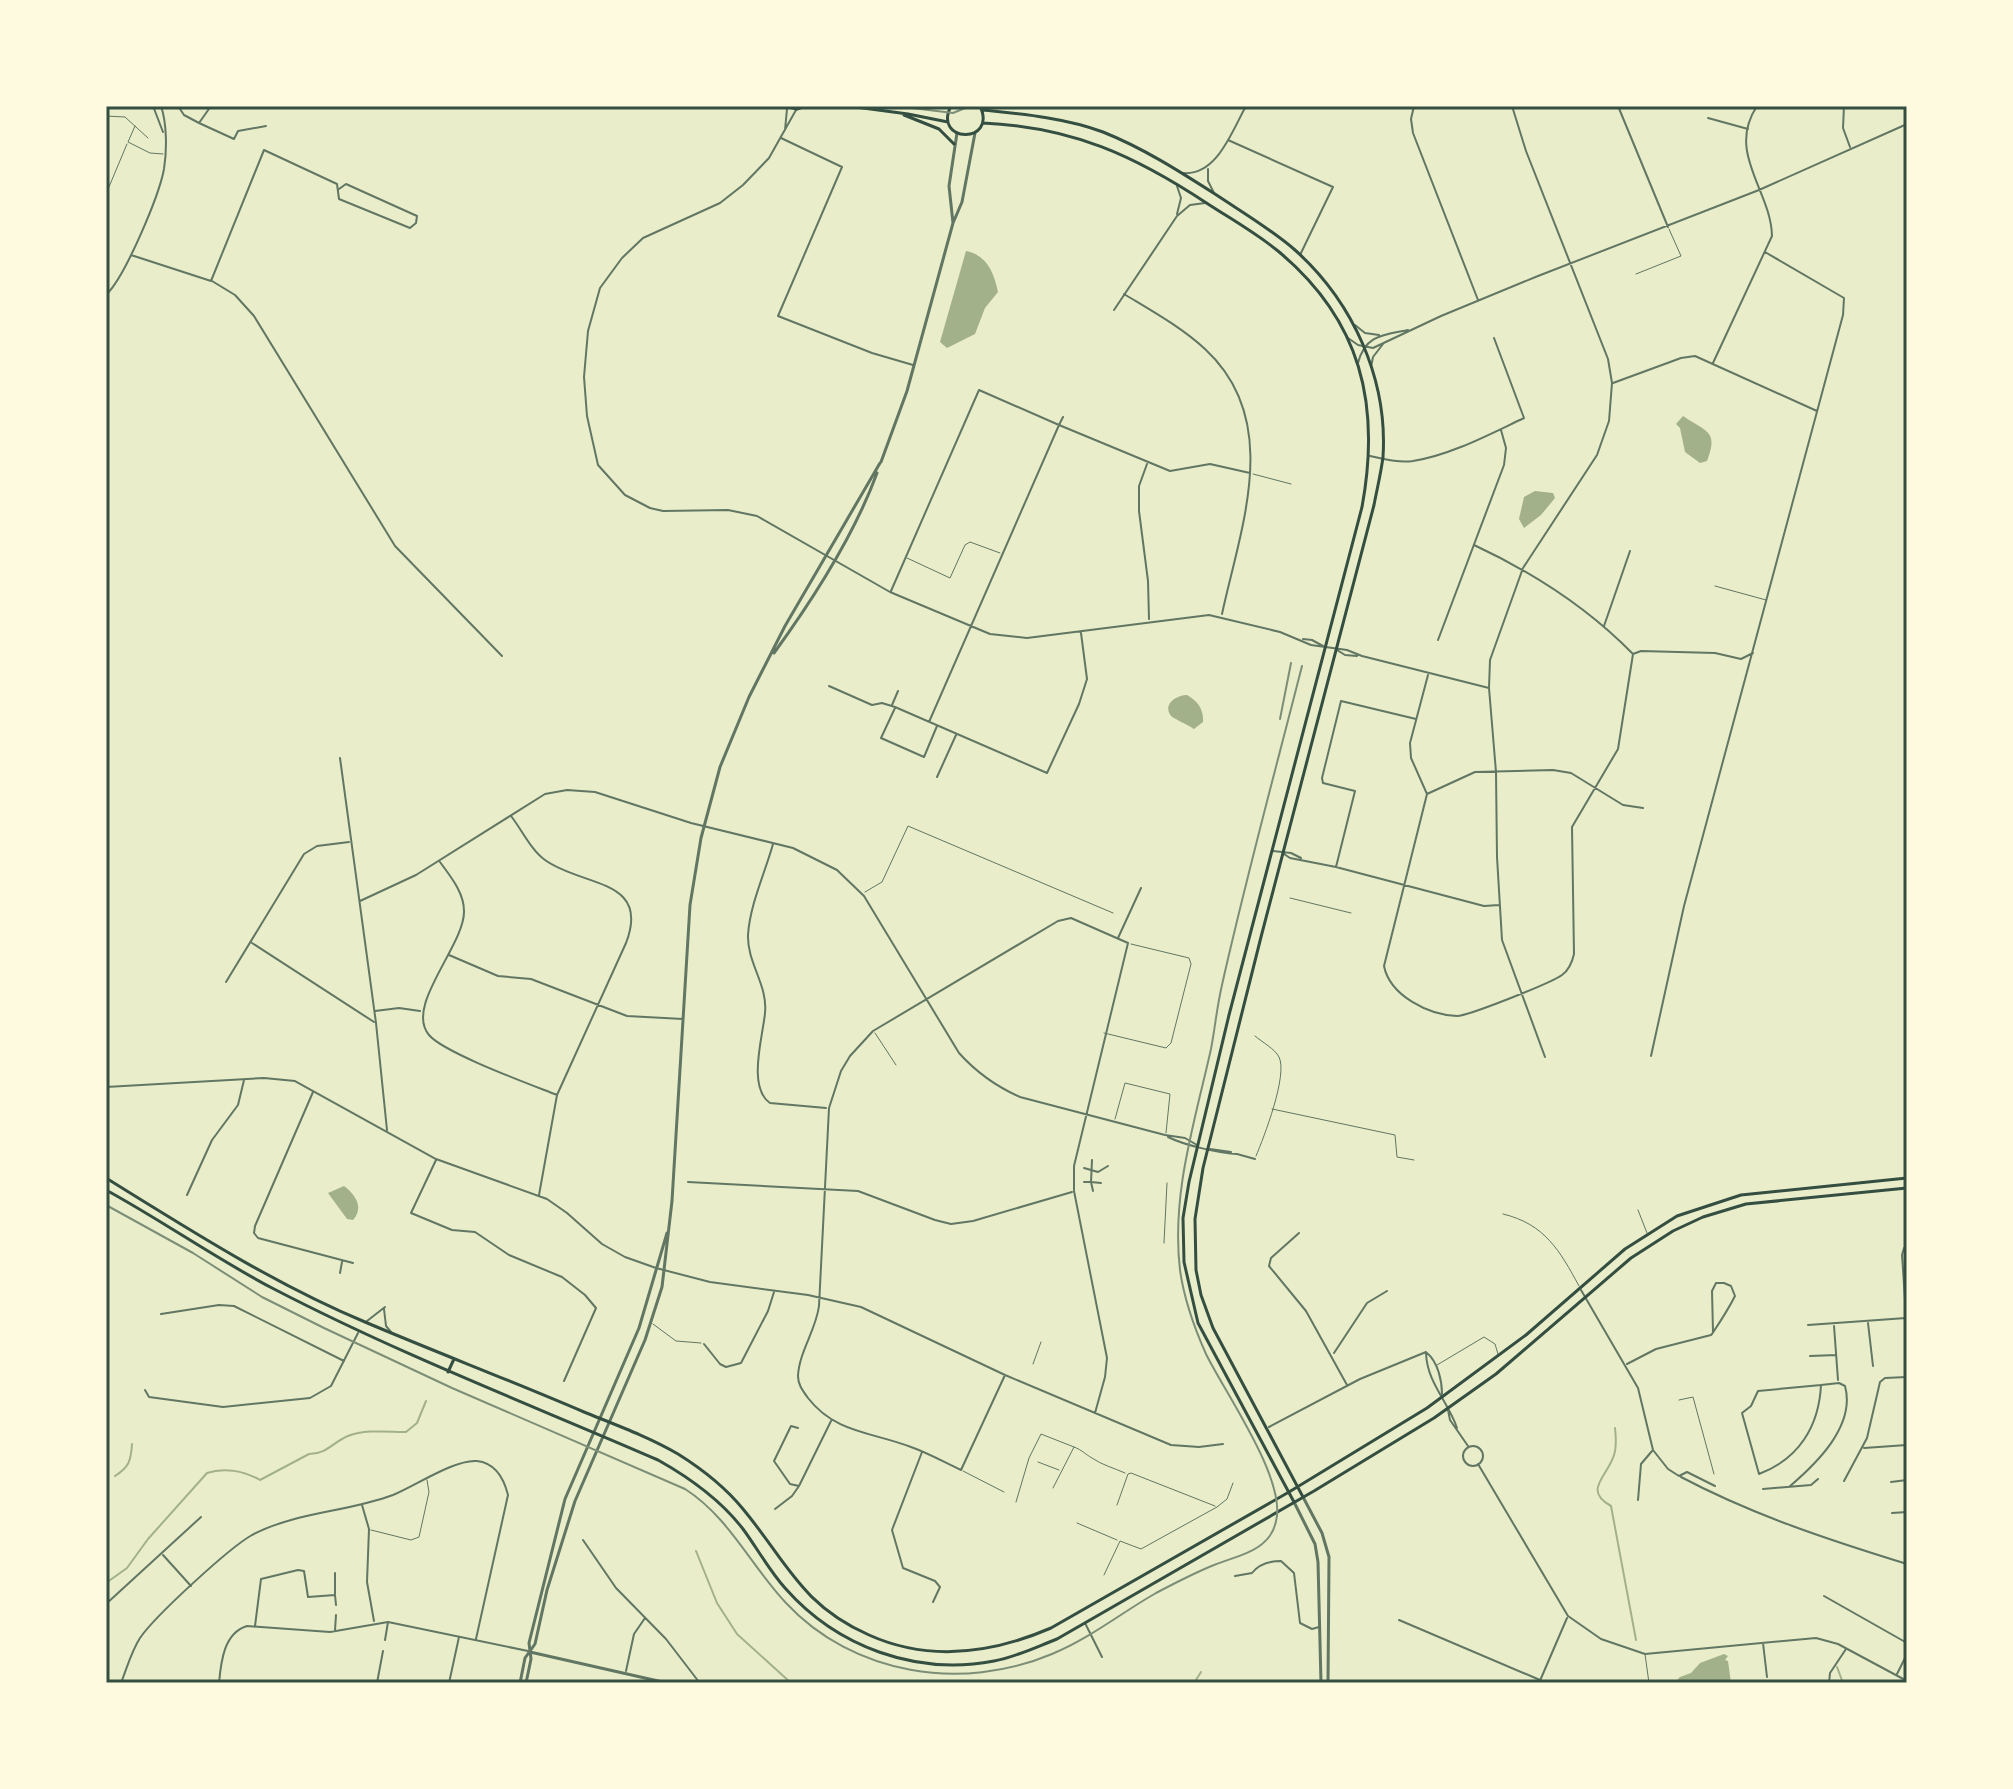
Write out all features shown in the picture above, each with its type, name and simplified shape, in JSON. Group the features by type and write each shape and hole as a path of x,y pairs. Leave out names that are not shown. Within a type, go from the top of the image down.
{"main road":[{"path":"785,107 797,109 806,106"},
{"path":"848,106 948,122 957,133 967,135 975,133 983,123 982,108 1080,126 1181,173 1270,230 1300,255 1331,288 1355,325 1371,368 1380,402 1383,459 1366,539 1209,1149 1195,1219 1194,1248 1201,1295 1213,1328 1303,1497"},
{"path":"948,122 951,106"},
{"path":"900,113 939,129 954,144"},
{"path":"983,123 1114,144 1263,240 1317,289 1347,336 1366,392 1370,456 1362,507 1271,850 1183,1218 1183,1252 1188,1284 1205,1339 1294,1502"},
{"path":"1263,240 1270,230"},
{"path":"106,1178 258,1269 364,1322 609,1422 680,1455 742,1507 796,1582 830,1613 883,1640 929,1651 952,1652 996,1647 1051,1628 1289,1492 1442,1398 1499,1356 1647,1233 1689,1210 1741,1195 1907,1178"},
{"path":"106,1190 253,1277 359,1331 658,1460 707,1492 736,1520 775,1575 803,1607 828,1627 867,1648 899,1659 932,1664 977,1663 1027,1651 1085,1623 1303,1497 1448,1409 1496,1374 1631,1258 1690,1222 1746,1204 1907,1188"},
{"path":"448,1372 454,1359"}],"street":[{"path":"153,106 165,137"},
{"path":"106,295 131,255 160,183 165,154 161,106"},
{"path":"178,106 182,114 234,139 238,131 266,126"},
{"path":"199,123 211,106"},
{"path":"1181,173 1196,174 1208,167 1228,140 1246,106"},
{"path":"1414,106 1411,119 1413,133 1479,301"},
{"path":"1512,106 1526,151 1608,359 1612,383 1609,421 1597,455 1523,568 1493,649 1489,688 1496,772 1502,940 1545,1057"},
{"path":"1618,106 1668,227"},
{"path":"1713,363 1772,236 1772,224 1748,162 1749,119 1757,106"},
{"path":"1844,106 1843,128 1851,149"},
{"path":"785,107 785,132"},
{"path":"797,109 762,166 733,194 643,238 622,258 605,280 595,300 588,331 584,377 587,416 598,465 625,495 663,511 728,510 751,514 890,592 971,627 1009,637 1080,632 1209,615 1302,639 1311,645 1347,650 1489,688"},
{"path":"1708,118 1749,129"},
{"path":"1347,336 1364,347 1373,348 1479,301 1759,190 1907,124"},
{"path":"953,223 949,186 957,133"},
{"path":"770,660 793,628 867,501 914,365 953,223 962,202 975,133"},
{"path":"781,138 842,167 778,316 872,353 914,365"},
{"path":"1228,140 1333,187 1300,255"},
{"path":"211,281 264,150 337,184 339,199 410,228 416,223 417,216 346,184 339,189"},
{"path":"1208,167 1208,181 1214,193"},
{"path":"1174,183 1181,198 1177,216"},
{"path":"1114,310 1177,216 1190,205 1208,203"},
{"path":"1651,1056 1684,906 1843,315 1844,298 1765,252"},
{"path":"131,255 211,281 235,295 254,316 395,546 502,656"},
{"path":"1124,294 1191,337 1212,356 1229,379 1248,420 1252,444 1251,473 1221,617"},
{"path":"1355,325 1365,333 1385,335"},
{"path":"1357,364 1364,347 1371,340 1413,329"},
{"path":"1370,456 1399,462 1416,460 1524,418 1494,338"},
{"path":"1371,368 1373,357 1383,344"},
{"path":"1612,383 1639,376 1681,358 1695,356 1817,411"},
{"path":"890,592 979,390 1170,471 1203,464 1251,473"},
{"path":"929,722 1063,417"},
{"path":"1438,640 1504,465 1506,448 1500,429"},
{"path":"520,1683 525,1658 535,1644 547,1590 575,1501 651,1324 665,1271 690,905 704,827 730,739 742,713 785,626 880,463"},
{"path":"1147,463 1139,486 1139,511 1148,581 1149,621"},
{"path":"1474,545 1523,568 1603,627 1633,654"},
{"path":"1603,627 1630,551"},
{"path":"829,686 872,705 882,703 893,706 1047,773 1079,704 1087,679 1080,632"},
{"path":"1633,654 1641,651 1715,653 1741,659 1754,652"},
{"path":"1429,674 1410,743 1411,758 1427,794 1384,966 1385,975 1395,987 1425,1009 1457,1016 1469,1015 1558,978 1572,962 1572,827 1618,749 1633,654"},
{"path":"898,691 881,738 924,757 937,726"},
{"path":"1336,867 1355,791 1323,783 1322,778 1341,701 1416,719"},
{"path":"937,777 956,735"},
{"path":"340,758 376,1023 387,1132"},
{"path":"1427,794 1469,774 1553,770 1571,773 1623,805 1643,808"},
{"path":"360,901 416,875 545,794 581,790 704,827 805,852 843,875 862,894 959,1053 980,1075 999,1088 1020,1097 1165,1135 1180,1143 1221,1149 1255,1159"},
{"path":"511,815 548,862 613,890 625,898 632,908 631,930 557,1095 539,1195"},
{"path":"226,982 304,854 317,846 351,842"},
{"path":"773,843 748,932 751,959 765,997 766,1011 759,1050 761,1087 770,1103 829,1108"},
{"path":"1271,850 1484,906 1500,905"},
{"path":"439,861 456,884 464,907 463,918 422,1012 426,1030 439,1044 557,1095"},
{"path":"1118,939 1141,888"},
{"path":"1005,1375 961,1470 922,1452 831,1421 803,1392 798,1376 816,1322 829,1108 841,1071 873,1031 1066,917 1128,943 1074,1166 1074,1191 1107,1358 1095,1413"},
{"path":"251,943 376,1023"},
{"path":"448,954 498,976 531,979 627,1016 683,1019"},
{"path":"374,1011 399,1008 422,1012"},
{"path":"106,1087 284,1078 314,1090 436,1159 539,1195 558,1206 613,1251 656,1268 710,1282 850,1303 878,1313 1005,1375 1171,1445 1199,1447 1223,1444"},
{"path":"187,1195 212,1140 238,1105 244,1080"},
{"path":"314,1090 254,1233 258,1238 353,1263"},
{"path":"436,1159 411,1213 452,1230 475,1232 509,1255 562,1277 596,1308 564,1381"},
{"path":"1092,1160 1093,1191"},
{"path":"1098,1172 1108,1166"},
{"path":"1084,1168 1098,1172"},
{"path":"1084,1182 1100,1182 1098,1172"},
{"path":"688,1182 823,1187 869,1193 948,1224 973,1221 1074,1191"},
{"path":"526,1683 531,1659 529,1643 556,1526 592,1433 639,1328 669,1230"},
{"path":"1299,1233 1271,1258 1269,1266 1306,1311 1347,1385"},
{"path":"1907,1247 1902,1255 1907,1328"},
{"path":"340,1273 342,1260"},
{"path":"1626,1364 1653,1350 1703,1338 1713,1332 1735,1296 1731,1286 1724,1283 1716,1283 1712,1291 1713,1332"},
{"path":"1581,1289 1626,1364 1643,1403 1653,1450 1668,1469 1725,1500 1741,1503 1792,1528 1907,1564"},
{"path":"704,1344 720,1364 726,1367 741,1363 775,1291"},
{"path":"1333,1355 1367,1303 1387,1291"},
{"path":"161,1314 219,1305 234,1306 344,1361"},
{"path":"364,1322 384,1308 386,1326 392,1333"},
{"path":"1808,1325 1906,1318"},
{"path":"1868,1321 1873,1366"},
{"path":"1834,1324 1838,1380"},
{"path":"145,1390 149,1397 223,1407 316,1397 327,1390 359,1331"},
{"path":"1266,1429 1347,1385 1426,1352"},
{"path":"1426,1352 1436,1366 1442,1398"},
{"path":"1426,1352 1435,1389 1448,1409 1450,1420 1468,1446"},
{"path":"1810,1356 1836,1355"},
{"path":"1844,1481 1863,1448 1875,1412 1880,1382 1885,1378 1907,1377"},
{"path":"1789,1487 1831,1445 1841,1421 1847,1393 1845,1386 1839,1383 1758,1391 1751,1406 1742,1413 1759,1474 1787,1459 1803,1442 1817,1414 1821,1385"},
{"path":"775,1509 799,1486 831,1421"},
{"path":"798,1428 791,1426 774,1461 790,1484 799,1486"},
{"path":"1863,1448 1907,1445"},
{"path":"1468,1446 1477,1446 1481,1451 1482,1460 1478,1464 1472,1466 1464,1461 1463,1451 1468,1446"},
{"path":"1638,1500 1641,1464 1653,1450"},
{"path":"922,1452 892,1530 903,1568 935,1581 940,1587 933,1602"},
{"path":"121,1683 134,1649 148,1628 252,1535 281,1524 362,1505 467,1461 491,1467 504,1482 507,1502 476,1639"},
{"path":"1478,1464 1568,1616 1601,1639 1645,1654 1826,1639 1907,1681"},
{"path":"1679,1476 1687,1472 1715,1486"},
{"path":"1763,1489 1811,1485 1818,1479"},
{"path":"1891,1482 1907,1480"},
{"path":"1303,1497 1322,1533 1329,1557 1328,1683"},
{"path":"1294,1502 1315,1544 1321,1683"},
{"path":"362,1505 369,1529 367,1582 375,1622"},
{"path":"1892,1513 1907,1512"},
{"path":"106,1604 201,1517"},
{"path":"583,1540 616,1588 666,1639 699,1682"},
{"path":"162,1554 191,1587"},
{"path":"1235,1576 1252,1573 1272,1561 1281,1561 1294,1573 1299,1618 1303,1626 1316,1629 1320,1626"},
{"path":"255,1626 261,1579 304,1571 308,1597 335,1595"},
{"path":"335,1573 336,1605"},
{"path":"1824,1596 1907,1643"},
{"path":"1293,1606 1298,1609"},
{"path":"335,1632 336,1615"},
{"path":"1399,1620 1539,1682 1568,1616"},
{"path":"626,1672 634,1634 645,1618"},
{"path":"219,1683 229,1638 238,1628 255,1626 335,1632 375,1622 476,1639 667,1683"},
{"path":"385,1640 388,1622"},
{"path":"1085,1623 1102,1657"},
{"path":"449,1683 459,1636"},
{"path":"1763,1643 1767,1677"},
{"path":"1829,1683 1830,1673 1847,1649"},
{"path":"377,1683 383,1651"},
{"path":"1896,1675 1907,1654"}],"lane":[{"path":"106,116 122,116 148,138"},
{"path":"106,194 135,126"},
{"path":"128,142 150,153 165,154"},
{"path":"1636,274 1681,256 1668,227"},
{"path":"1251,473 1291,484"},
{"path":"905,557 950,578 965,545 970,542 1003,554"},
{"path":"1715,586 1767,600"},
{"path":"862,894 882,882 908,826 1113,913"},
{"path":"1290,898 1351,913"},
{"path":"1104,1033 1166,1048 1171,1043 1191,964 1189,958 1128,943"},
{"path":"873,1031 896,1065"},
{"path":"1255,1036 1278,1055 1282,1068 1264,1139 1255,1159"},
{"path":"1114,1122 1125,1083 1170,1094 1165,1135"},
{"path":"1272,1109 1395,1135 1397,1157 1414,1160"},
{"path":"1164,1243 1167,1183"},
{"path":"1638,1210 1647,1233"},
{"path":"1503,1214 1528,1222 1542,1232 1581,1289"},
{"path":"651,1324 676,1341 704,1344"},
{"path":"1436,1366 1484,1337 1495,1344 1499,1356"},
{"path":"1033,1364 1041,1342"},
{"path":"1679,1400 1693,1397 1714,1474"},
{"path":"1016,1502 1029,1458 1041,1434 1084,1450 1088,1456 1128,1474 1164,1484 1217,1507"},
{"path":"1053,1488 1074,1447"},
{"path":"1038,1462 1061,1470"},
{"path":"961,1470 1004,1492"},
{"path":"1117,1505 1128,1474"},
{"path":"369,1529 411,1540 419,1537 429,1492 427,1480"},
{"path":"1077,1523 1141,1549 1217,1507 1227,1499 1233,1483"},
{"path":"1104,1575 1120,1541"},
{"path":"1645,1654 1649,1683"}],"shaded area":[{"path":"966,251 979,256 988,266 998,292 985,308 975,334 947,348 940,342"},
{"path":"1683,416 1711,437 1707,461 1700,463 1685,452 1680,428 1676,424"},
{"path":"1535,491 1553,493 1555,498 1541,515 1524,528 1519,519 1524,497"},
{"path":"1187,695 1197,703 1202,714 1203,722 1194,729 1172,717 1168,708 1172,701"},
{"path":"344,1186 357,1202 358,1211 353,1220 347,1219 328,1193"},
{"path":"1724,1654 1728,1656 1725,1660 1728,1661 1731,1683 1674,1683 1691,1673 1700,1663"}],"waterway":[{"path":"106,1583 127,1568 148,1539 207,1473 234,1471 260,1480 348,1436 370,1432 406,1432 417,1423 426,1401"},
{"path":"1615,1428 1614,1455 1599,1482 1598,1494 1611,1506 1636,1640"},
{"path":"115,1476 128,1463 132,1444"},
{"path":"696,1551 717,1603 737,1634 791,1683"},
{"path":"1837,1667 1843,1683"},
{"path":"1194,1683 1201,1672"}],"tram line":[{"path":"896,106 953,113 970,106"},
{"path":"1280,719 1291,663"},
{"path":"106,1205 193,1253 262,1297 324,1328 452,1388 685,1489 714,1513 786,1603 813,1627 843,1647 876,1661 910,1670 946,1674 1017,1666 1066,1648 1163,1589 1253,1550 1267,1539 1276,1521 1277,1504 1264,1460 1206,1354 1190,1313 1180,1270 1178,1242 1186,1158 1222,985 1302,666"}]}
